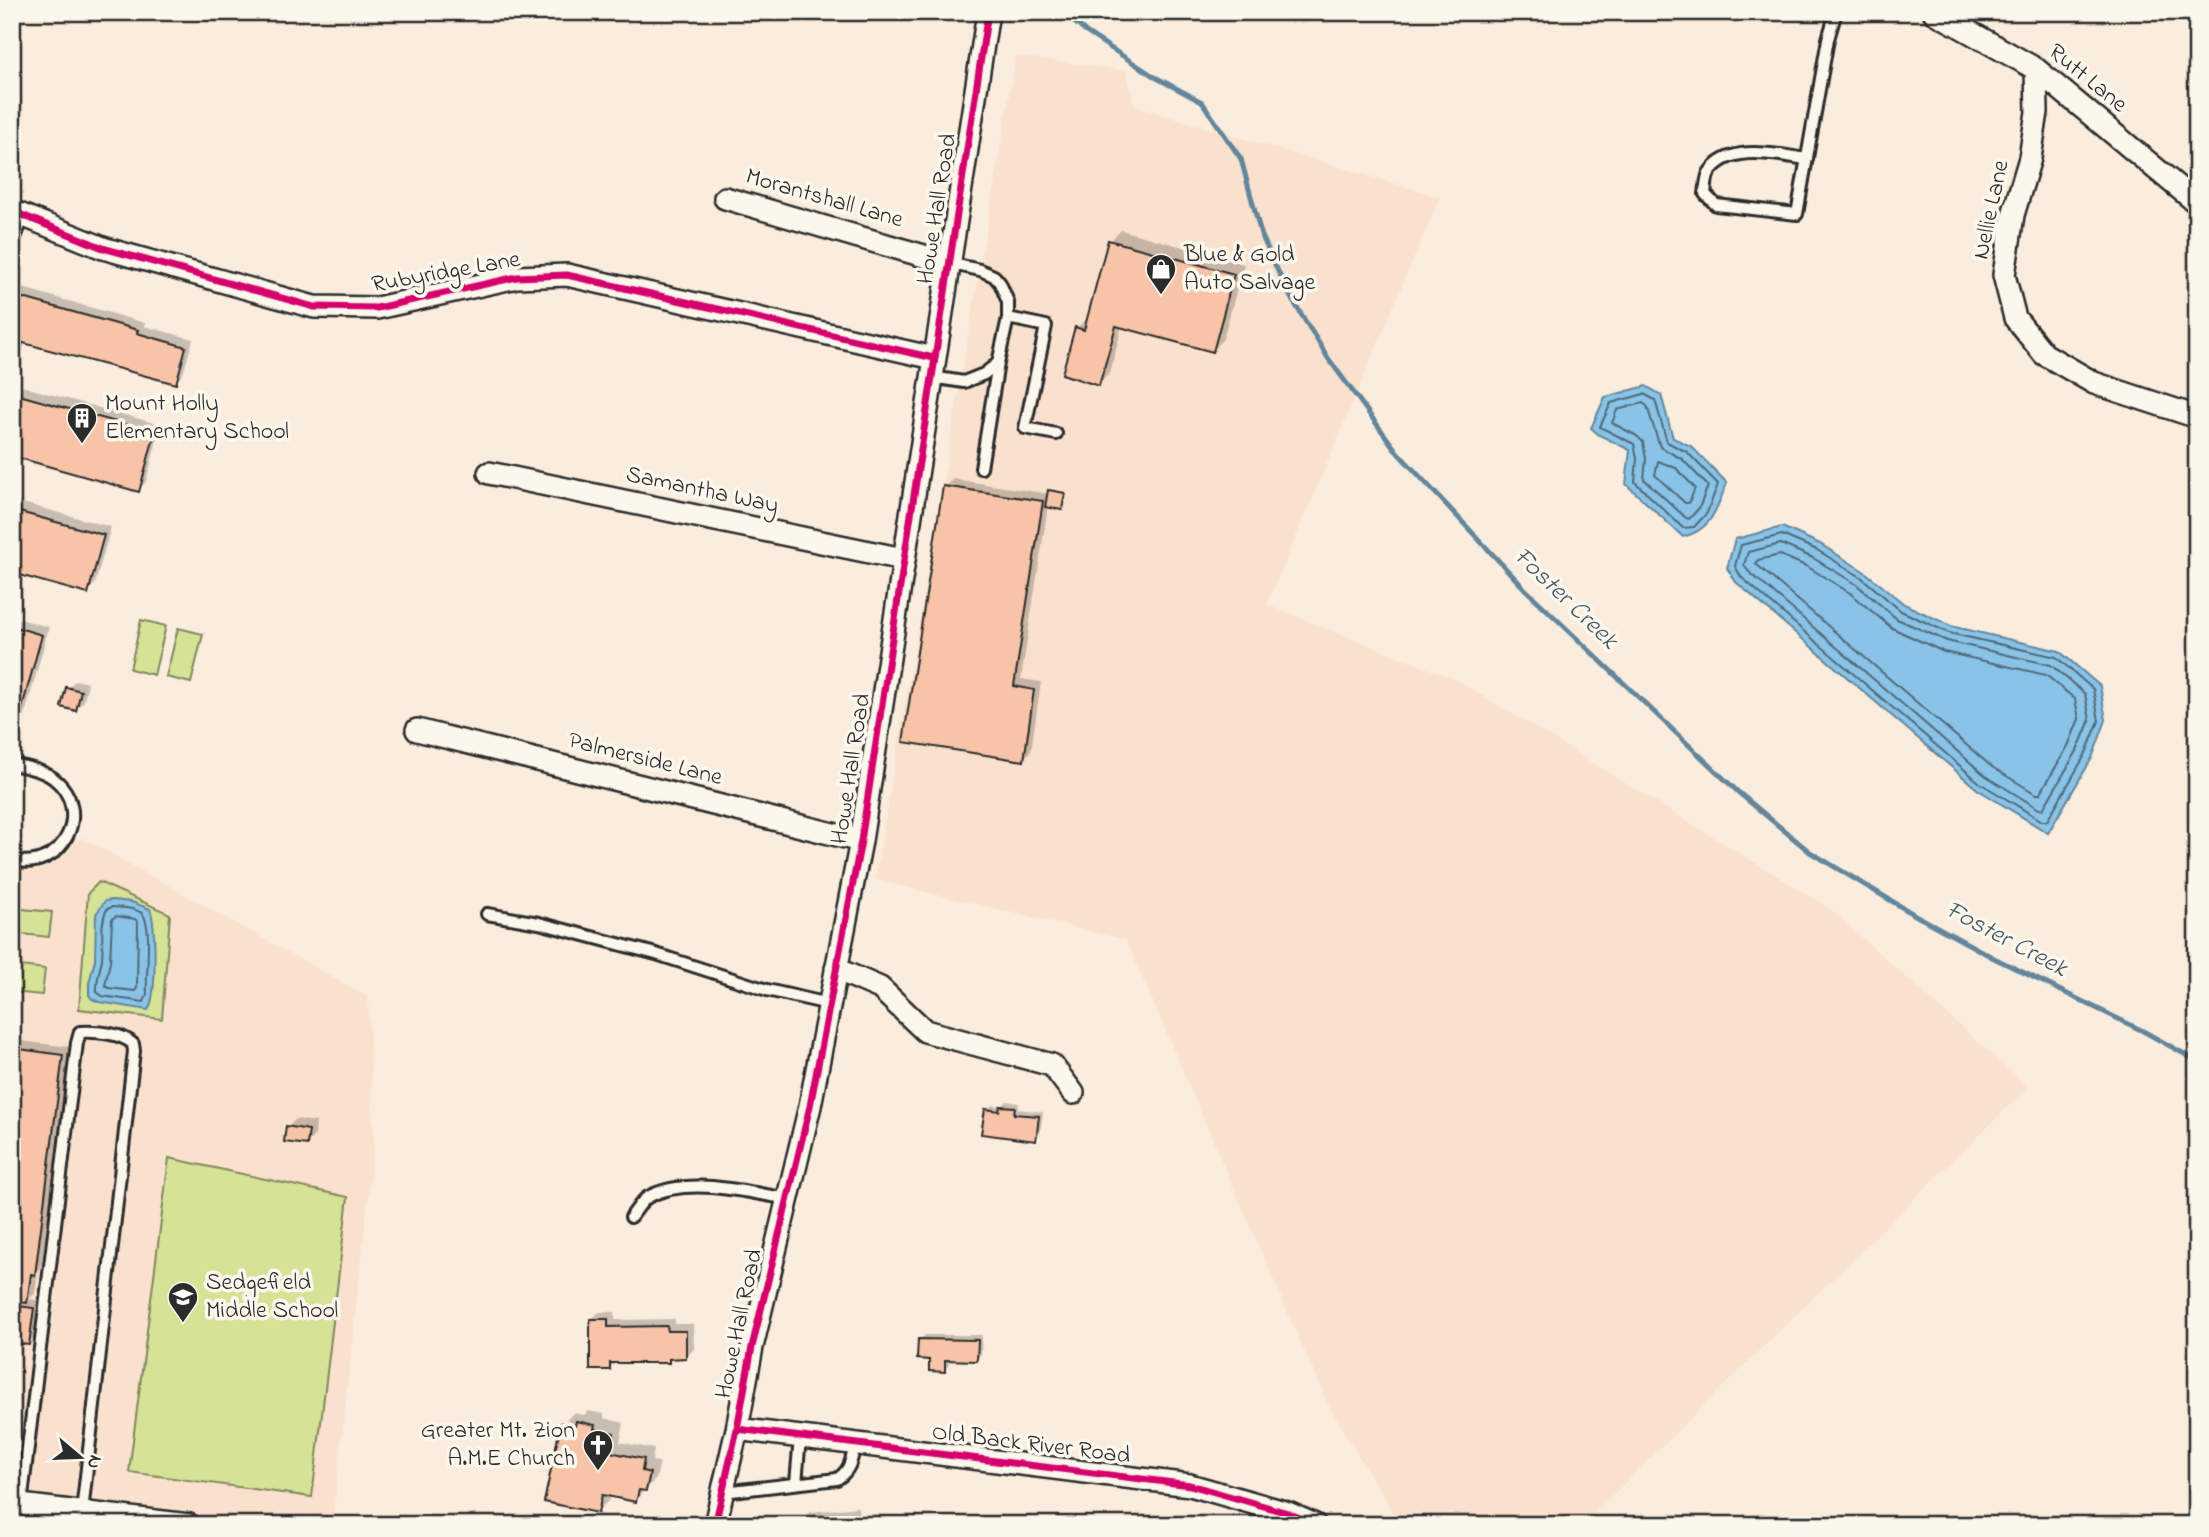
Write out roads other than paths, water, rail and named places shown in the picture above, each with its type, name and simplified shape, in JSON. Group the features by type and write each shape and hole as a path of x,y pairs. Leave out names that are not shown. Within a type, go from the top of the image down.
{"street":[{"name":"Howe Hall Road","path":"715,1525 752,1347 810,1106 860,841 988,12"},
{"name":"Rutt Lane","path":"1934,12 2036,69 2197,204"},
{"name":"Nellie Lane","path":"2036,69 2037,111 2031,158 2013,215 2004,275 2015,318 2044,354 2094,383 2197,417"},
{"name":"Morantshall Lane","path":"725,198 948,263"},
{"name":"Rubyridge Lane","path":"18,214 103,248 314,307 377,307 517,277 567,275 933,368"},
{"name":"Samantha Way","path":"489,473 903,559"},
{"name":"Palmerside Lane","path":"417,730 860,841"},
{"path":"836,968 880,988 925,1031 1052,1065 1073,1093"},
{"name":"Old Back River Road","path":"737,1429 1190,1485 1288,1513 1315,1525"},
{"path":"16,1504 189,1525"}],"lane":[{"path":"1807,159 1742,152 1720,163 1708,174 1705,194 1716,205 1797,214 1807,159 1828,39 1836,12"},
{"path":"12,244 18,214"},
{"path":"948,263 994,276 1008,302 1008,318 981,468"},
{"path":"1008,318 1046,326 1025,428 1056,434"},
{"path":"933,368 964,382 984,374 998,363"},
{"path":"12,764 52,777 65,790 72,807 70,830 63,844 48,858 33,863 12,860"},
{"path":"487,914 539,923 656,954 766,990 829,1004"},
{"path":"16,1504 77,1043 80,1032 88,1031 128,1039 133,1044 134,1051 82,1512"},
{"path":"631,1217 646,1197 672,1189 717,1187 788,1199"},
{"path":"796,1483 800,1437"},
{"path":"723,1492 837,1479 845,1474 850,1466 855,1443"}],"water":[{"path":"1646,386 1661,395 1673,438 1691,446 1727,483 1707,524 1693,534 1683,537 1626,484 1630,450 1599,435 1591,428 1605,397"},
{"path":"1782,527 1820,544 1865,572 1904,604 1951,626 2059,651 2100,686 2106,720 2092,758 2048,833 1977,789 1736,582 1727,568 1735,539"},
{"path":"105,901 132,902 150,909 155,961 153,991 148,1010 99,1002 89,995 95,960 96,914"}],"waterway":[{"name":"Foster Creek","path":"1063,12 1086,32 1155,77 1202,102 1241,159 1261,234 1287,291 1328,358 1398,453 1525,589 1738,792 1810,852 1915,915 2197,1061"}],"place":[{"name":"Blue & Gold Auto Salvage","path":"1161,296"},
{"name":"Mount Holly Elementary School","path":"82,445"},
{"name":"Sedgefield Middle School","path":"183,1324"},
{"name":"Greater Mt. Zion A.M.E Church","path":"598,1472"}]}
